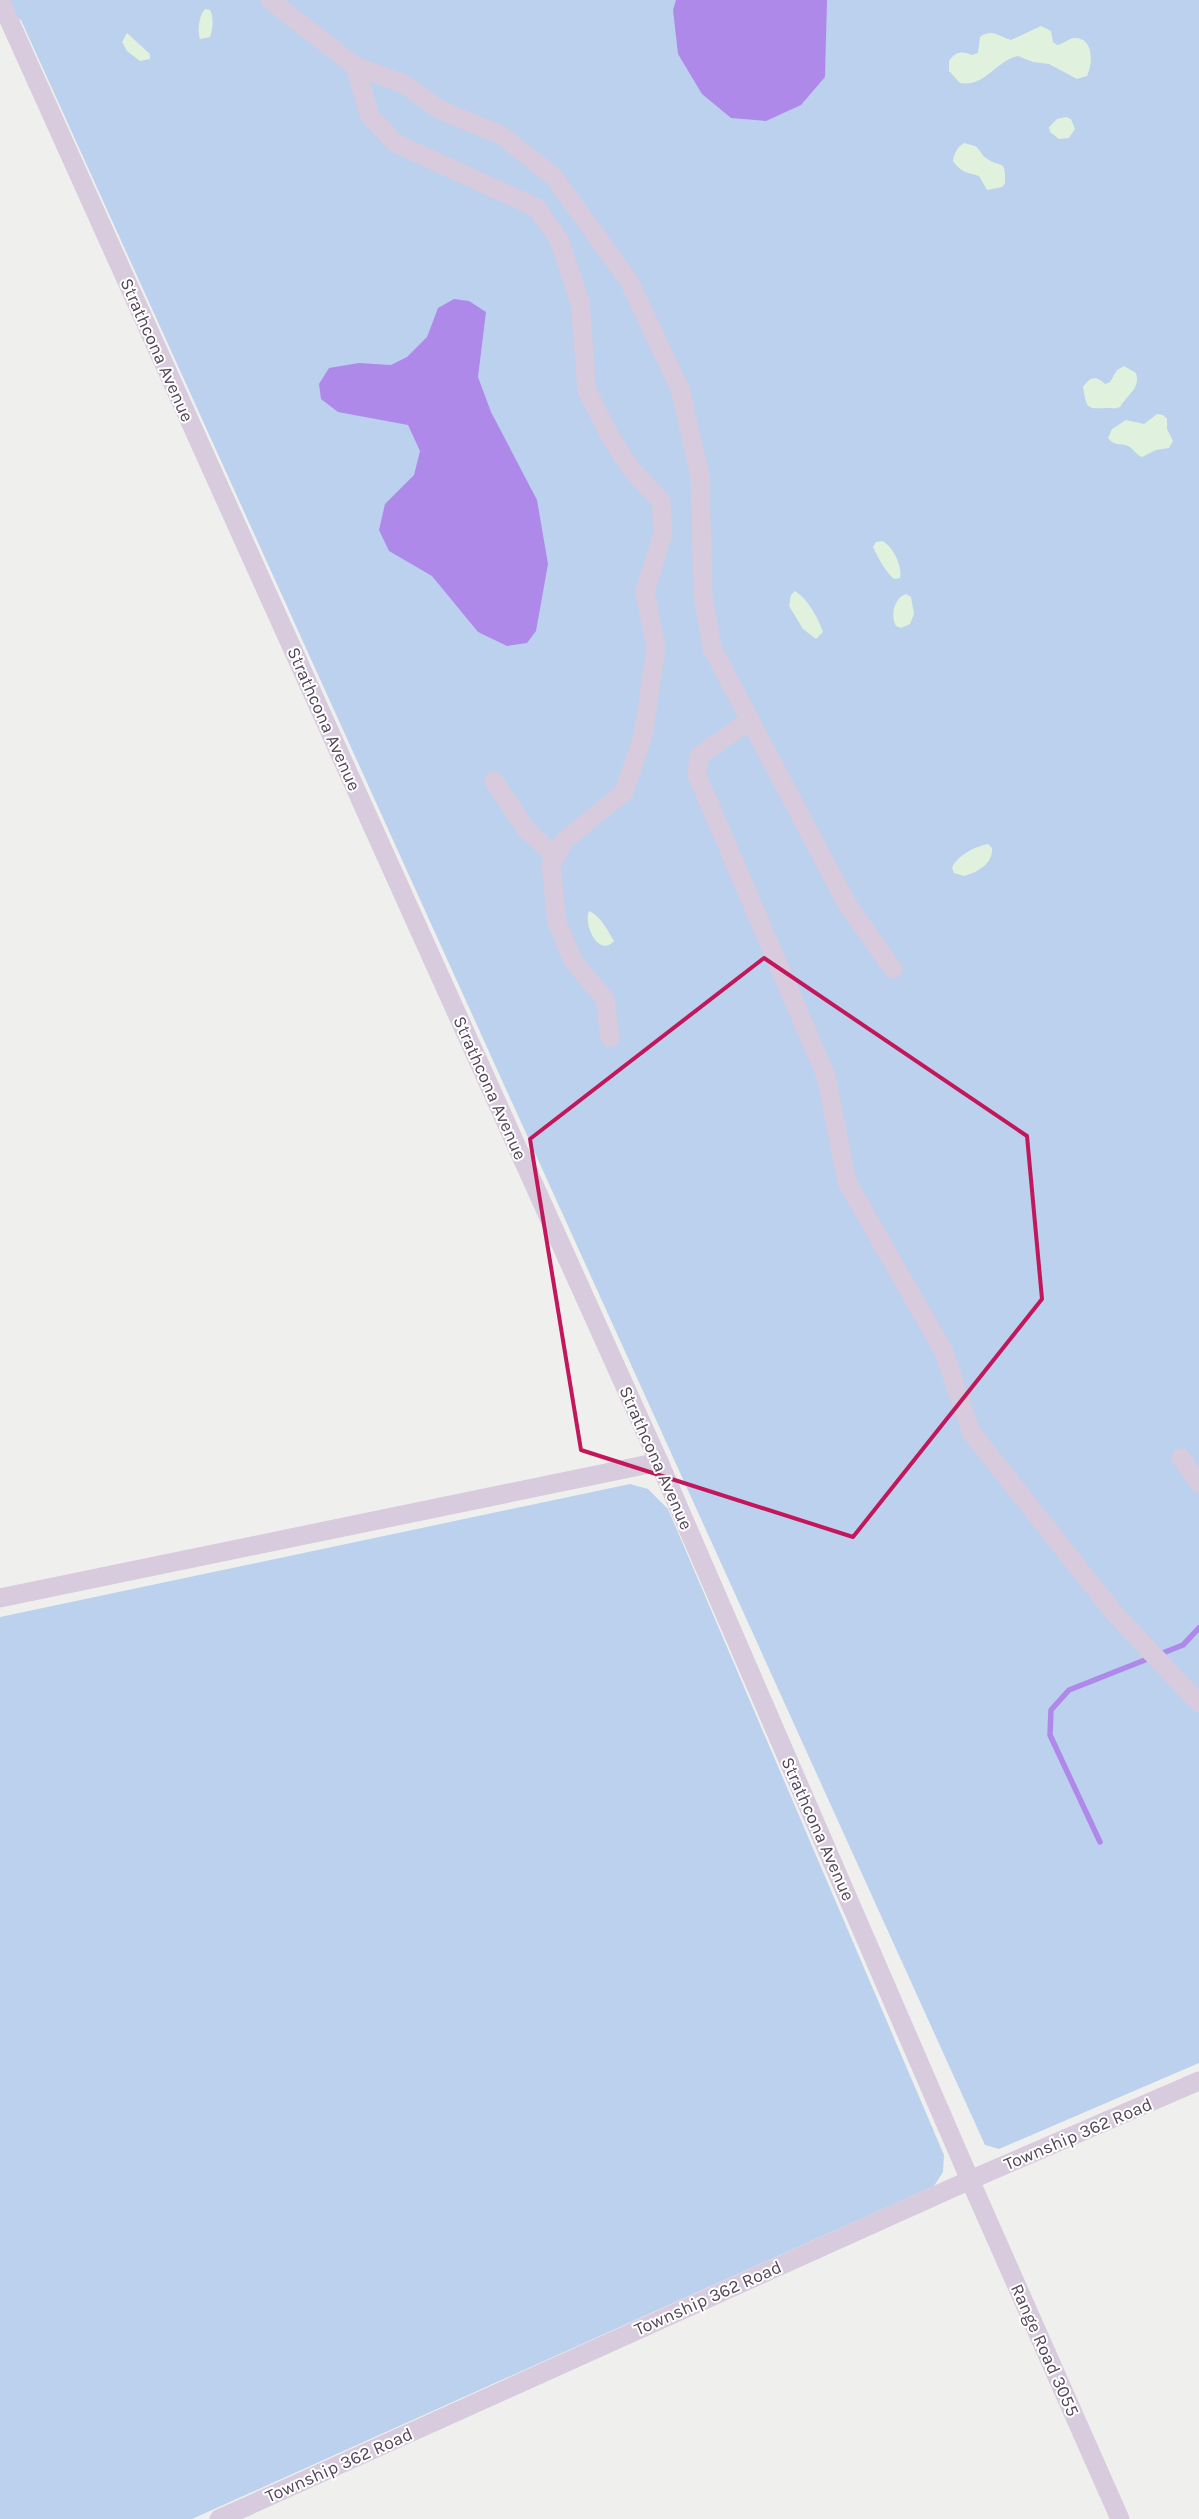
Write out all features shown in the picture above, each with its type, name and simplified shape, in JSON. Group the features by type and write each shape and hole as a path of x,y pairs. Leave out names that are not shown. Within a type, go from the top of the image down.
{"street":[{"name":"Strathcona Avenue","path":"0,0 659,1462 970,2180"},
{"path":"270,0 355,66 404,84 440,110 501,135 553,176 629,281 680,389 700,476 703,595 712,648 848,904 893,969"},
{"path":"355,66 370,116 395,143 537,208 559,240 580,302 587,391 611,438 631,469 661,501 662,533 645,592 656,648 643,736 624,792 564,841 551,865 557,922 573,960 605,999 610,1038"},
{"path":"750,720 699,756 697,775 826,1076 847,1182 944,1352 971,1432 1114,1614 1199,1703"},
{"path":"494,781 526,829 556,856"},
{"path":"1182,1458 1199,1483"},
{"path":"0,1598 659,1462"},
{"name":"Township 362 Road","path":"219,2519 970,2180 1199,2081"},
{"name":"Range Road 3055","path":"970,2180 1120,2519"}],"highlighted area":[{"path":"764,958 1027,1136 1042,1299 853,1537 581,1450 530,1139"}],"shaded area":[{"path":"0,0 1199,0 1199,2063 999,2149 985,2145 21,20 0,13"},
{"path":"676,0 827,0 825,77 801,105 766,121 731,118 702,94 678,54 673,10"},
{"path":"454,299 469,301 486,312 478,377 491,412 537,500 548,564 536,631 527,643 507,646 478,632 432,576 389,551 379,530 385,504 414,475 420,451 408,425 338,412 321,399 319,384 329,368 359,363 391,365 407,357 427,337 438,308"},
{"path":"630,1484 648,1489 668,1509 944,2155 943,2172 934,2186 192,2519 0,2519 0,1617"}],"sand":[{"path":"205,9 210,10 211,13 213,20 212,30 210,37 200,39 199,23"},
{"path":"1041,26 1051,31 1053,42 1057,45 1075,38 1086,42 1091,59 1087,76 1077,79 1049,64 1033,62 1018,56 1003,63 984,78 969,83 960,83 949,71 949,61 957,54 965,53 972,55 978,53 980,37 985,34 992,33 1011,40"},
{"path":"127,33 150,54 150,59 140,61 127,51 122,42"},
{"path":"1066,117 1071,119 1075,129 1069,138 1059,139 1050,132 1049,127 1057,119"},
{"path":"964,143 975,146 986,158 1003,167 1005,170 1005,184 1002,187 987,190 979,176 965,172 953,161 958,149"},
{"path":"1124,366 1136,373 1137,383 1120,407 1091,408 1087,404 1083,387 1093,378 1099,379 1105,384 1110,382 1117,370"},
{"path":"1157,414 1163,415 1167,419 1167,429 1173,441 1169,448 1156,450 1142,457 1128,446 1110,441 1108,438 1112,429 1126,420 1144,424"},
{"path":"882,541 890,547 896,557 901,573 900,578 894,579 890,576 873,547 876,542"},
{"path":"795,591 808,604 821,627 823,632 816,639 803,629 789,606 791,595"},
{"path":"906,594 911,597 914,614 910,624 901,628 896,626 893,613 896,603"},
{"path":"988,844 992,848 992,854 984,867 964,876 954,873 952,868 958,859 972,849"},
{"path":"589,911 600,920 614,941 608,945 598,943 588,924"}],"waterway":[{"path":"1100,1842 1050,1735 1051,1710 1069,1690 1183,1645 1199,1628"}]}
